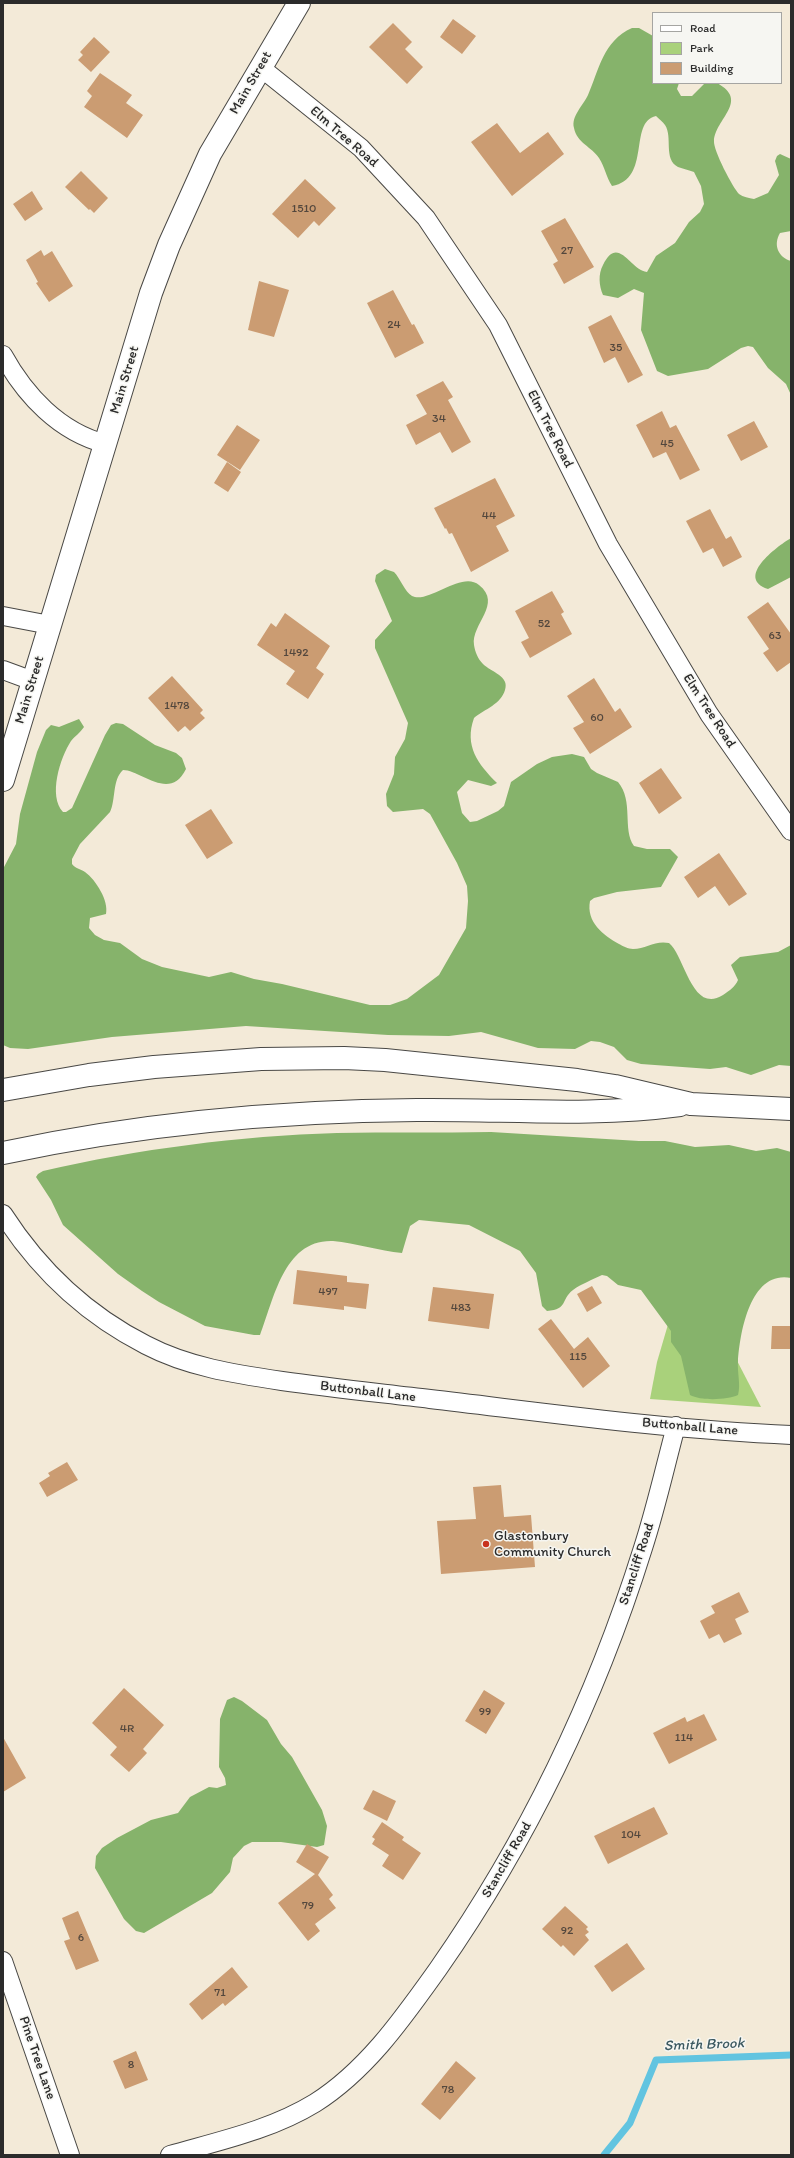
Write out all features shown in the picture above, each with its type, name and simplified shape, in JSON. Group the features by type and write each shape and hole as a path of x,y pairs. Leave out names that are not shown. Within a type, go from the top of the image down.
{"main road":[{"name":"Main Street","path":"3,780 151,293 170,245 210,154 299,3"},
{"path":"3,1090 89,1075 154,1067 261,1059 344,1058 385,1060 577,1080 615,1086 691,1104"},
{"path":"3,1153 151,1128 294,1114 419,1110 576,1113 653,1109 691,1104 791,1109"}],"street":[{"name":"Elm Tree Road","path":"260,67 361,148 426,218 498,325 608,544 709,714 791,831"},
{"path":"3,355 26,390 58,421 78,433 106,444"},
{"path":"3,616 50,624"},
{"path":"3,670 33,681"},
{"name":"Buttonball Lane","path":"3,1214 35,1258 81,1304 116,1329 147,1346 187,1362 226,1372 320,1386 676,1426 791,1435"},
{"name":"Stancliff Road","path":"170,2155 272,2124 294,2114 334,2089 353,2074 387,2038 454,1945 495,1883 525,1831 584,1708 618,1622 639,1561 676,1426"},
{"name":"Pine Tree Lane","path":"3,1962 70,2155"}],"green space":[{"path":"632,28 639,28 652,35 652,84 679,84 677,89 681,96 692,96 704,84 718,84 726,90 731,97 731,103 716,133 714,141 724,169 739,194 744,197 754,199 768,193 779,175 775,161 777,156 780,154 791,159 791,231 780,233 777,246 780,254 791,261 791,395 786,384 768,368 753,347 748,346 741,348 708,369 668,376 657,371 641,330 644,293 634,289 618,298 603,295 600,284 600,276 601,269 608,256 614,253 619,253 635,266 647,272 656,256 675,243 689,222 700,212 704,204 701,186 694,172 678,167 673,163 669,153 667,130 664,124 656,116 648,120 643,128 636,162 632,173 624,181 612,186 599,158 581,141 576,133 574,128 574,119 588,95 599,66 608,48 614,40"},
{"path":"791,538 791,577 768,589 759,584 756,578 757,570 768,555"},
{"path":"385,569 394,572 412,596 427,596 455,584 472,581 486,592 488,599 487,607 474,637 474,648 481,662 499,675 505,681 506,685 500,699 474,718 471,728 471,737 475,754 484,769 497,783 491,786 468,780 457,792 462,813 470,822 477,821 498,811 504,806 511,782 537,764 552,757 572,754 584,757 591,769 618,782 626,798 629,832 634,846 647,849 670,849 678,857 661,887 617,892 594,898 590,901 589,909 593,921 607,936 619,944 629,948 638,949 664,942 669,943 675,950 690,981 697,991 704,997 712,999 723,995 737,982 738,980 731,965 740,957 778,952 791,945 791,1066 779,1065 751,1075 726,1067 710,1069 641,1064 627,1060 614,1047 600,1042 591,1041 575,1049 538,1048 481,1032 449,1036 388,1035 246,1026 112,1037 28,1049 10,1048 3,1045 3,869 16,844 20,814 37,752 46,730 51,725 59,727 79,719 84,727 71,741 67,748 57,777 56,797 63,812 66,812 72,808 105,735 111,725 116,723 123,724 155,745 176,753 182,758 186,769 179,779 172,783 164,784 155,782 130,771 123,770 117,779 110,812 80,844 72,859 72,864 85,872 93,880 101,891 106,903 106,914 90,918 89,928 95,935 104,940 120,943 142,959 162,967 209,977 231,972 254,979 282,984 370,1005 390,1005 407,999 439,975 466,928 468,901 467,886 457,863 430,814 423,809 393,812 387,806 386,794 394,774 395,757 405,739 408,723 375,648 375,640 392,621 375,581 376,575"},
{"path":"491,1132 639,1141 665,1141 695,1147 729,1145 756,1151 777,1148 791,1152 791,1278 777,1278 766,1284 757,1293 750,1306 741,1335 739,1349 738,1395 714,1399 690,1395 681,1356 671,1342 671,1331 641,1290 618,1285 607,1276 602,1275 573,1290 559,1308 547,1311 542,1306 536,1273 520,1251 469,1225 419,1220 410,1226 402,1253 342,1242 333,1241 316,1243 303,1250 292,1260 283,1274 276,1289 260,1335 205,1326 159,1302 118,1274 63,1225 51,1200 36,1177 43,1171 115,1156 189,1145 263,1137 337,1133"},
{"path":"674,1304 718,1324 761,1407 650,1399 657,1362"},
{"path":"234,1697 242,1701 267,1720 281,1744 292,1757 322,1810 327,1826 324,1845 317,1847 281,1842 252,1842 244,1846 233,1858 230,1872 212,1893 144,1933 136,1931 124,1919 95,1868 96,1856 102,1848 117,1838 151,1820 178,1813 190,1797 209,1787 217,1788 226,1785 225,1778 219,1767 220,1719 227,1700"}],"building":[{"path":"453,19 476,36 462,54 440,37"},
{"path":"393,23 412,42 405,49 423,67 407,84 369,47"},
{"path":"94,37 110,52 91,72 78,60 83,55 80,52"},
{"path":"100,73 132,95 126,103 143,115 127,138 84,107 92,96 87,91"},
{"path":"497,123 520,153 548,132 564,154 512,196 471,142"},
{"path":"81,171 108,198 94,213 65,187"},
{"path":"305,179 336,208 319,226 314,221 298,238 272,214"},
{"path":"32,191 43,209 25,221 13,204"},
{"path":"565,218 594,267 564,284 553,264 558,261 541,231"},
{"path":"41,250 44,256 52,251 73,286 49,302 36,283 38,282 26,260"},
{"path":"259,281 289,290 274,337 248,330"},
{"path":"393,290 412,325 414,324 424,343 395,358 367,303"},
{"path":"611,315 643,375 628,383 615,357 604,363 588,327"},
{"path":"443,381 453,397 448,400 471,442 452,453 440,432 416,445 406,425 427,414 416,395"},
{"path":"662,411 670,428 676,425 700,470 680,480 666,452 653,458 636,425"},
{"path":"754,421 768,447 741,461 727,435"},
{"path":"237,425 260,440 240,470 217,455"},
{"path":"227,462 241,472 228,492 214,483"},
{"path":"495,478 515,516 496,526 509,551 471,572 452,533 449,534 446,528 445,529 434,508"},
{"path":"710,509 726,539 731,536 742,557 723,567 713,548 703,553 686,521"},
{"path":"552,591 564,612 561,614 572,634 530,658 521,642 529,638 515,611"},
{"path":"768,602 791,634 791,662 777,672 763,653 769,649 747,617"},
{"path":"285,613 330,646 316,668 324,674 308,699 286,684 295,671 257,645 271,623 276,627"},
{"path":"172,676 203,710 200,713 205,718 190,731 185,726 178,732 148,698"},
{"path":"594,678 615,712 620,708 632,727 590,754 573,728 584,722 567,696"},
{"path":"661,768 682,798 659,814 639,783"},
{"path":"211,809 233,843 207,859 185,825"},
{"path":"719,853 747,894 729,906 715,886 698,898 684,877"},
{"path":"297,1270 347,1276 347,1282 369,1284 366,1309 344,1306 344,1310 293,1304"},
{"path":"592,1286 602,1303 587,1312 577,1294"},
{"path":"433,1287 494,1294 489,1329 428,1321"},
{"path":"551,1319 574,1349 588,1337 610,1366 583,1388 538,1329"},
{"path":"772,1326 791,1326 791,1349 771,1349"},
{"path":"67,1462 78,1480 47,1497 39,1483 50,1476 48,1473"},
{"name":"Glastonbury Community Church","path":"501,1485 504,1517 531,1515 535,1567 441,1574 437,1521 476,1519 473,1487"},
{"path":"739,1592 749,1612 735,1619 742,1634 724,1643 719,1634 709,1639 700,1621 715,1613 711,1606"},
{"path":"124,1688 164,1725 143,1749 147,1753 129,1772 110,1755 117,1747 92,1723"},
{"path":"484,1690 505,1703 486,1734 465,1721"},
{"path":"704,1714 717,1740 669,1764 653,1733 685,1717 687,1722"},
{"path":"3,1737 26,1778 3,1792"},
{"path":"373,1790 396,1801 387,1821 363,1809"},
{"path":"654,1807 668,1834 608,1864 594,1836"},
{"path":"382,1822 404,1837 402,1840 421,1853 403,1880 382,1866 389,1855 372,1844 375,1839 372,1837"},
{"path":"307,1844 329,1857 318,1875 333,1895 329,1899 336,1908 315,1924 320,1931 308,1941 278,1903 315,1874 296,1862"},
{"path":"565,1906 588,1927 586,1929 589,1932 585,1935 589,1940 574,1956 563,1945 561,1947 542,1929"},
{"path":"78,1911 99,1961 76,1970 64,1941 70,1939 62,1918"},
{"path":"627,1943 645,1969 612,1992 594,1966"},
{"path":"232,1967 248,1987 225,2006 223,2003 202,2020 189,2004"},
{"path":"136,2051 148,2080 125,2089 113,2061"},
{"path":"456,2061 476,2078 440,2120 421,2104"}],"waterway":[{"name":"Smith Brook","path":"604,2155 630,2123 656,2060 791,2055"}],"place":[{"name":"Glastonbury Community Church","path":"486,1544"}]}
